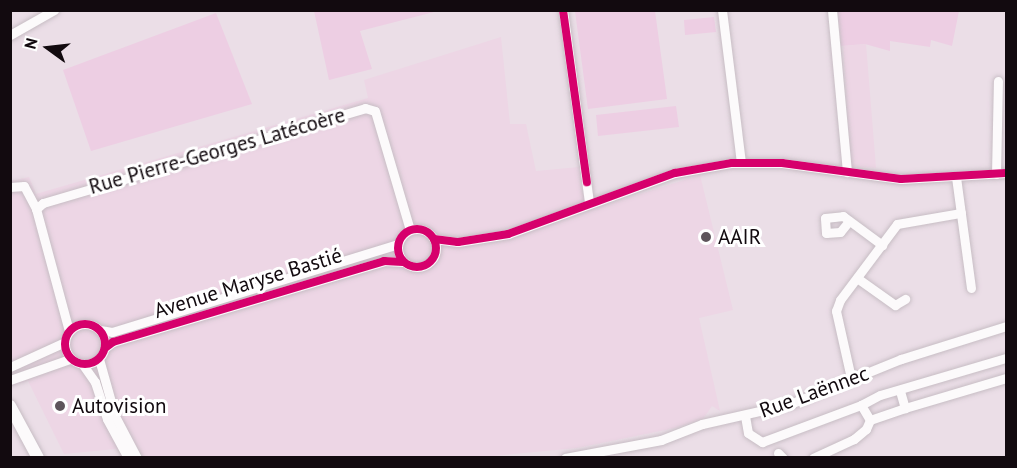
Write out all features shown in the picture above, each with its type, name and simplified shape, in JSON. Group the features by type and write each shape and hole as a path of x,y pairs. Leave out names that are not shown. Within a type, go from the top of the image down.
{"main road":[{"path":"13,411 31,458"},
{"path":"13,411 40,458"}],"street":[{"path":"10,35 54,10"},
{"path":"563,10 589,202"},
{"path":"722,10 741,162"},
{"path":"832,10 847,172"},
{"path":"996,174 1002,117 998,81"},
{"name":"Rue Pierre-Georges Latécoère","path":"36,209 43,203 365,108 375,111 410,230"},
{"name":"Avenue Maryse Bastié","path":"105,348 113,342 384,261 403,262 415,267 424,266 436,251 458,242 508,234 589,202 675,173 741,162 901,179 1006,173"},
{"path":"956,177 971,288"},
{"path":"10,187 24,186 36,209 69,331 65,342 70,359"},
{"path":"851,378 836,311 857,278 903,222 961,213"},
{"path":"849,221 882,245"},
{"path":"403,262 398,244 410,230"},
{"name":"Avenue Maryse Bastié","path":"410,230 424,230 434,239 458,242"},
{"path":"434,239 436,251"},
{"name":"Avenue Maryse Bastié","path":"100,330 112,332 398,244"},
{"path":"857,278 895,305 905,299"},
{"path":"61,304 85,324 100,330 105,348 99,359 83,365"},
{"path":"69,331 85,324"},
{"name":"Rue Laënnec","path":"565,458 662,440 702,424 790,404 851,378 1006,326"},
{"path":"12,366 65,342"},
{"path":"745,416 748,433 762,442 900,391 1006,358"},
{"path":"10,380 70,359 83,365 95,382 107,419 128,458"},
{"path":"99,359 115,416 137,458"},
{"path":"813,458 854,439 870,420 1006,378"},
{"path":"900,391 905,408"},
{"path":"861,405 870,420"}],"shaded area":[{"path":"314,10 438,11 360,31 372,69 329,80"},
{"path":"575,11 655,11 667,99 588,109"},
{"path":"838,11 959,11 952,46 931,40 930,47 890,41 890,51 865,44 841,46"},
{"path":"216,13 252,104 91,151 63,70"},
{"path":"714,17 716,32 685,35 684,20"},
{"path":"501,37 510,124 526,124 536,171 579,167 582,192 593,209 700,175 733,310 699,318 720,411 712,406 703,419 675,428 577,448 472,458 145,458 135,447 64,454 28,381 11,386 11,181 29,177 36,194 368,98 364,80"},
{"path":"866,44 876,168 851,166 843,46"},
{"path":"676,106 679,127 598,136 596,115"}],"cycle path":[{"path":"563,10 587,182"},
{"path":"434,239 458,242 508,234 675,173 732,163 782,163 901,179 1006,173"},
{"path":"417,229 431,234 436,248 431,262 417,267 403,262 398,248 403,234 417,229"},
{"path":"105,348 113,342 384,261 403,262"},
{"path":"85,324 93,325 99,330 104,336 105,344 104,352 99,358 93,363 85,364 77,363 71,358 66,352 65,344 66,336 71,330 77,325 85,324"}],"place":[{"name":"AAIR","path":"706,237"},
{"name":"Autovision","path":"60,406"}]}
